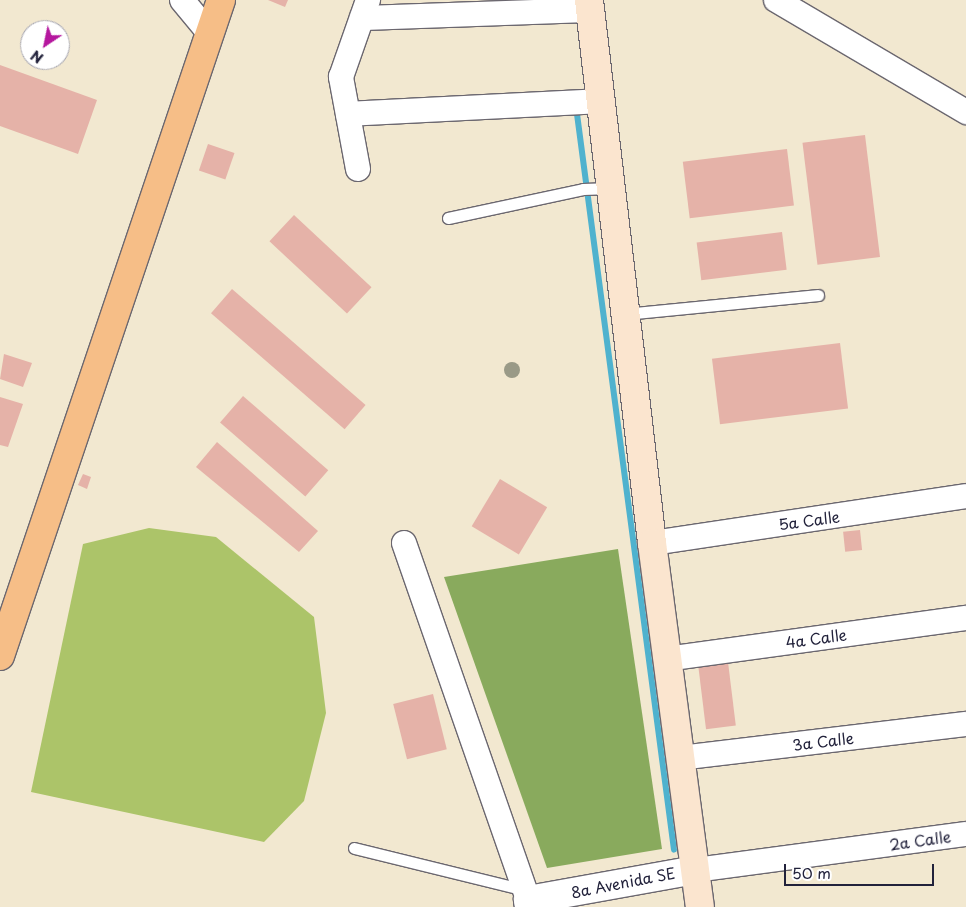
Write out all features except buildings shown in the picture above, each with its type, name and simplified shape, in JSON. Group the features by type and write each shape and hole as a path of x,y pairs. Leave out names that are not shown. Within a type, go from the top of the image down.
{"main road":[{"path":"0,656 221,0"},
{"path":"590,5 666,659 700,907"}],"street":[{"path":"182,0 210,34"},
{"path":"776,0 966,112"},
{"path":"358,169 341,77 365,9 590,5"},
{"path":"348,114 601,101"},
{"name":"5a Calle","path":"652,543 966,496"},
{"path":"404,543 528,899"},
{"name":"4a Calle","path":"666,659 966,618"},
{"name":"3a Calle","path":"680,758 966,724"},
{"name":"2a Calle","path":"695,870 966,834"},
{"name":"8a Avenida SE","path":"528,899 695,870"}],"lane":[{"path":"448,218 583,189 611,188"},
{"path":"626,314 818,295"},
{"path":"354,848 528,899"}],"green space":[{"path":"149,528 216,537 314,617 326,713 304,801 264,842 31,792 83,544"},
{"path":"618,549 662,849 547,868 444,577"}],"waterway":[{"path":"577,114 674,850"}]}
